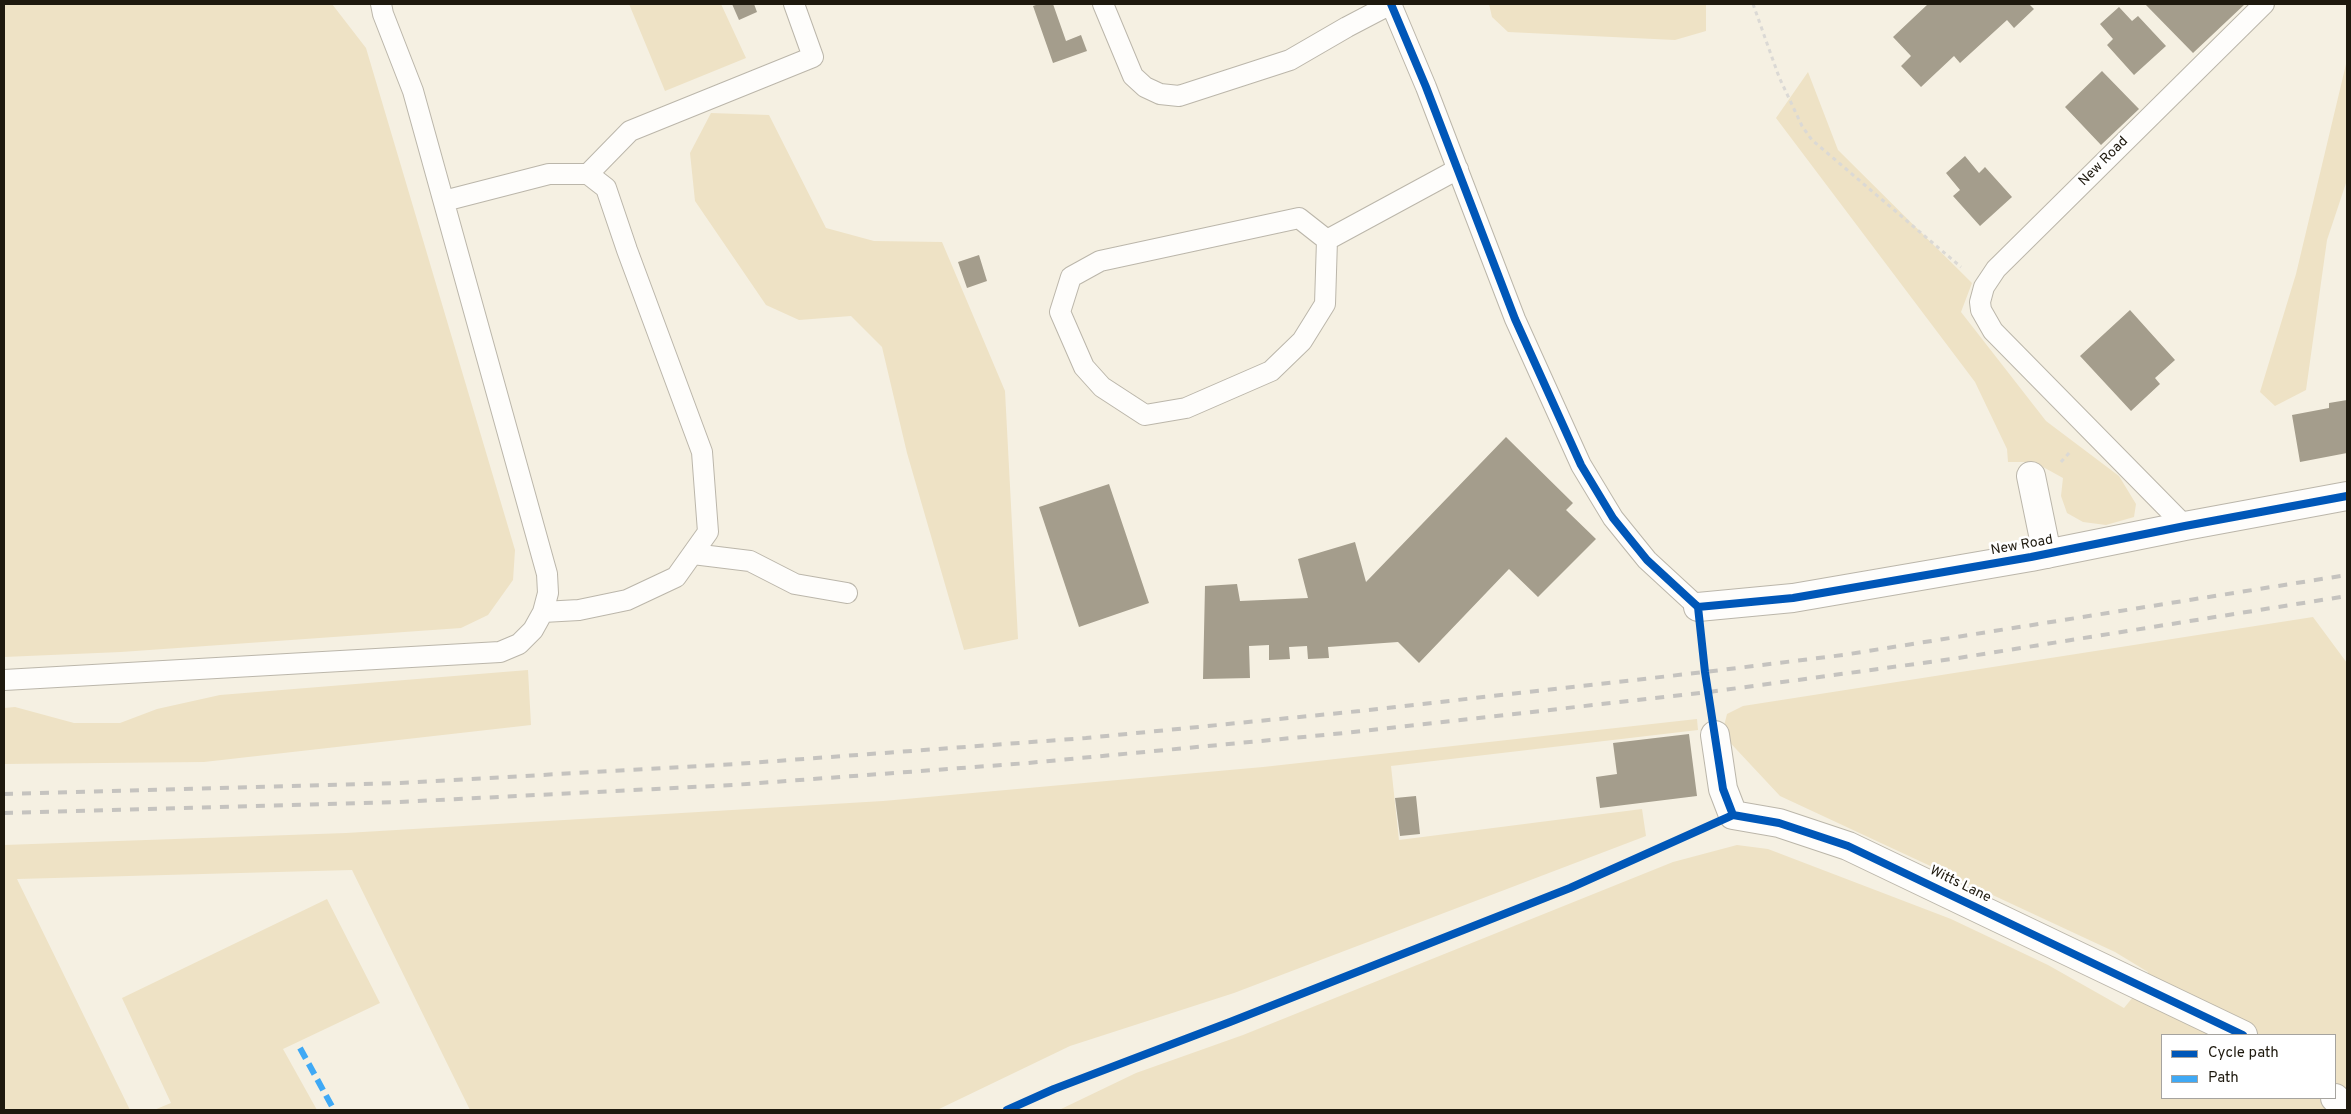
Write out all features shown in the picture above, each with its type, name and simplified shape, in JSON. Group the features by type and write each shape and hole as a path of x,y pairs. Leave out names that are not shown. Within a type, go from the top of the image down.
{"street":[{"path":"2031,476 2047,554"},
{"name":"New Road","path":"1698,607 1793,598 2047,554 2347,496"},
{"name":"Witts Lane","path":"1714,735 1723,790 1733,815 1778,823 1848,846 1936,886 2241,1034"},
{"path":"2336,1099 2347,1109"}],"lane":[{"path":"4,680 500,652 519,644 534,630 543,612 548,593 547,574 413,91 382,14 381,4"},
{"path":"588,174 630,131 813,57 794,4"},
{"path":"1103,4 1133,76 1145,87 1160,94 1179,96 1290,60 1346,26 1391,4 1458,169 1515,319 1580,466 1613,518 1647,560 1698,607"},
{"name":"New Road","path":"2184,526 1993,331 1981,310 1980,302 1984,287 1996,268 2264,4"},
{"path":"1327,240 1458,169"},
{"path":"444,201 549,174 588,174 606,188 702,452 708,532 676,577 627,600 579,610 543,612"},
{"path":"1299,218 1327,240 1325,304 1302,340 1271,371 1186,408 1145,415 1102,387 1084,367 1060,312 1071,277 1100,261 1299,218"},
{"path":"693,554 750,562 795,584 847,593"}],"path":[{"path":"1753,4 1779,77 1802,126 1812,140 1984,287"}],"shaded area":[{"path":"4,4 332,4 366,48 515,550 513,580 488,615 461,628 121,652 4,657"},
{"path":"629,4 721,4 746,58 665,91"},
{"path":"1489,4 1706,4 1706,31 1675,40 1508,32 1492,17"},
{"path":"2347,60 2347,180 2327,240 2306,390 2275,406 2260,392 2296,274"},
{"path":"1808,72 1838,150 1972,283 1961,312 2046,421 2119,476 2136,504 2134,517 2106,525 2083,522 2067,513 2061,496 2063,478 2034,462 2008,462 2007,449 1975,382 1776,118"},
{"path":"711,113 769,115 826,228 874,241 942,242 1005,391 1018,639 964,650 907,453 882,347 851,316 799,320 766,305 695,201 690,153"},
{"path":"2313,617 2347,663 2347,1110 1059,1110 1136,1073 1243,1035 1673,862 1737,845 1768,849 1951,919 2048,965 2124,1008 2146,981 2148,972 2115,952 1780,796 1722,734 1727,714 1743,706"},
{"path":"528,670 531,725 204,762 4,764 4,708 15,707 74,723 120,723 157,709 220,695"},
{"path":"1697,719 1698,730 1391,766 1399,840 1642,809 1646,836 1234,993 1070,1046 937,1110 470,1110 352,870 17,879 130,1110 4,1110 4,845 346,833 883,801 1263,767"},
{"path":"327,899 380,1003 283,1049 317,1110 154,1110 171,1103 122,998"}],"building":[{"path":"732,4 754,4 757,12 739,20"},
{"path":"1053,4 1066,41 1081,35 1087,51 1053,63 1033,6"},
{"path":"1928,4 2029,4 2034,9 2014,28 2007,20 1960,63 1954,56 1921,87 1901,66 1911,56 1893,37"},
{"path":"2145,4 2245,4 2193,53"},
{"path":"2119,7 2132,21 2138,16 2166,46 2134,75 2107,45 2113,39 2100,24"},
{"path":"2102,71 2139,109 2101,145 2065,107"},
{"path":"1965,156 1979,173 1985,167 2012,197 1980,226 1953,196 1960,190 1946,173"},
{"path":"979,255 987,281 967,288 958,262"},
{"path":"2130,310 2175,360 2155,378 2160,384 2131,411 2080,356"},
{"path":"2347,400 2347,453 2300,462 2292,415 2329,408 2329,403"},
{"path":"1506,437 1573,503 1566,510 1596,539 1538,597 1509,569 1419,663 1398,642 1328,647 1329,658 1308,659 1307,646 1289,647 1290,659 1269,660 1269,645 1249,646 1250,678 1203,679 1205,586 1237,584 1240,601 1308,598 1298,559 1355,542 1366,582"},
{"path":"1109,484 1149,603 1079,627 1039,507"},
{"path":"1689,734 1697,796 1600,808 1596,777 1617,774 1613,743"},
{"path":"1416,796 1420,834 1400,836 1395,798"}],"railway":[{"path":"4,794 400,783 736,764 1086,738 1360,711 1843,655 2347,575"},
{"path":"4,813 399,802 733,785 1028,763 1345,733 1709,692 1952,659 2347,596"}],"marked path":[{"path":"300,1048 334,1110"}],"cycle path":[{"path":"1391,4 1426,87 1515,319 1581,465 1613,518 1647,560 1698,607 1705,672 1723,789 1733,815"},
{"path":"1698,607 1793,598 2031,557 2347,496"},
{"path":"1733,815 1779,823 1848,846 2241,1034"},
{"path":"1007,1110 1054,1089 1570,888 1733,815"}]}
